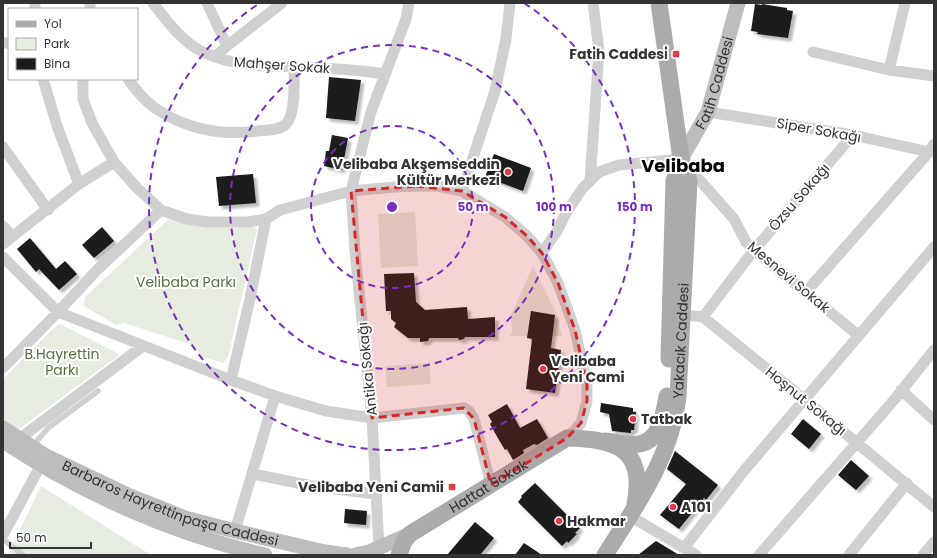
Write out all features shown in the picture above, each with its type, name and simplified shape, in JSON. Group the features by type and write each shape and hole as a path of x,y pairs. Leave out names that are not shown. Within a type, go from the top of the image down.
{"main road":[{"name":"Yakacık Caddesi","path":"567,438 589,438 639,444 646,442 653,437 659,428 665,410 689,181 681,159 659,3"},
{"name":"Yakacık Caddesi","path":"608,554 654,476 672,427 678,396 676,314"},
{"name":"Hattat Sokak","path":"410,534 567,438"},
{"path":"605,441 622,450 632,458 636,468 638,486 632,513"},
{"path":"399,555 404,541 410,534"}],"street":[{"name":"Mahşer Sokak","path":"154,3 178,33 190,43 203,52 230,62 359,70 384,74"},
{"path":"207,3 227,46"},
{"path":"216,56 269,7 282,3"},
{"name":"Antika Sokağı","path":"378,547 372,418 355,252 351,191 370,112 406,19 409,3"},
{"path":"462,191 495,91 506,38 510,3"},
{"path":"590,181 599,51 593,3"},
{"name":"Fatih Caddesi","path":"681,159 708,112 738,3"},
{"path":"889,70 905,3"},
{"path":"813,52 889,70 934,76"},
{"path":"129,80 154,108 173,118 206,131 243,133 281,128 287,123 292,114 294,67"},
{"path":"43,80 79,184"},
{"path":"83,80 83,99 92,124 114,162 137,188 161,210 187,219 208,222 248,222 266,220 280,210 351,191 416,186 437,186 462,191 505,217 527,236 542,254 558,283 575,330 587,384 587,401 581,423 567,438"},
{"name":"Siper Sokağı","path":"708,112 932,148"},
{"name":"Özsu Sokağı","path":"703,317 754,250 853,135"},
{"path":"3,147 48,210"},
{"path":"806,292 932,148"},
{"path":"542,254 582,189 599,172 619,165 681,159"},
{"name":"Mesnevi Sokak","path":"681,159 734,219 746,242 754,250 858,335"},
{"path":"3,244 79,184 114,162"},
{"path":"3,368 98,270 161,210"},
{"path":"231,380 266,220"},
{"path":"3,226 12,236"},
{"path":"684,548 743,472 934,247"},
{"path":"3,257 58,312 275,396 326,411 372,418 464,408 469,411 474,419 491,485"},
{"path":"676,314 703,317"},
{"name":"Hoşnut Sokağı","path":"703,317 907,483 934,507"},
{"path":"19,439 143,346"},
{"path":"760,555 857,443 934,350"},
{"path":"901,390 934,420"},
{"path":"235,531 275,396"},
{"name":"Barbaros Hayrettinpaşa Caddesi","path":"3,428 32,447 43,460 108,499 153,520 236,548 265,555"},
{"name":"Barbaros Hayrettinpaşa Caddesi","path":"3,441 43,460 185,518 325,552 348,555"},
{"path":"4,529 43,460"},
{"path":"253,474 312,486 375,494"},
{"path":"849,555 907,483"},
{"path":"632,513 696,555"},
{"path":"355,555 369,552 410,534"},
{"path":"923,555 934,542"}],"lane":[{"path":"32,447 48,428 98,391"},
{"path":"3,539 23,555"}],"highlighted area":[{"path":"416,186 462,191 505,217 527,236 542,253 558,283 575,330 587,384 587,401 581,423 567,438 491,485 474,419 464,408 372,418 351,191"}],"green space":[{"path":"415,212 418,266 381,268 378,214"},
{"name":"Velibaba Parkı","path":"170,218 217,227 232,228 251,226 257,229 228,357 223,363 200,356 193,345 124,323 116,325 84,306 85,297"},
{"path":"533,266 557,315 562,336 510,336 512,332 511,315"},
{"name":"B.Hayrettin Parkı","path":"60,324 119,354 18,430 3,420 3,379 55,327"},
{"path":"429,363 431,384 387,387 385,366"},
{"path":"41,486 151,555 8,555"}],"building":[{"path":"755,4 787,8 787,10 793,11 788,38 757,34 758,32 751,31"},
{"path":"329,77 361,80 355,121 326,118"},
{"path":"332,135 348,138 342,170 324,166 326,151 329,151"},
{"name":"Velibaba Akşemseddin Kültür Merkezi","path":"494,154 531,168 523,191 485,177"},
{"path":"253,174 256,203 219,206 216,177"},
{"path":"102,227 114,241 94,258 82,245"},
{"path":"30,238 56,269 65,261 77,274 59,290 39,269 36,272 17,249"},
{"path":"414,273 416,302 425,310 467,307 468,319 495,317 495,337 465,337 464,339 459,340 458,338 429,338 428,341 420,342 420,338 408,338 394,327 396,323 391,319 391,311 386,311 384,274"},
{"name":"Velibaba Yeni Cami","path":"531,311 555,315 551,348 561,350 555,393 526,389 532,339 527,338"},
{"path":"601,403 633,408 633,412 636,412 634,430 631,430 631,433 612,431 609,414 600,412"},
{"path":"507,404 520,428 537,419 548,438 537,445 534,444 523,450 524,453 513,460 507,449 505,450 490,424 492,422 488,415"},
{"path":"803,419 821,434 809,449 791,434"},
{"path":"675,451 718,485 706,500 704,498 679,529 660,515 686,484 667,469"},
{"path":"851,460 869,476 856,490 838,475"},
{"path":"535,483 580,528 575,533 577,534 568,543 567,541 562,546 518,502 522,497 521,496"},
{"path":"345,509 367,511 366,525 344,523"},
{"path":"475,522 494,538 480,555 447,555"},
{"path":"656,541 679,555 638,555"},
{"path":"524,543 542,555 515,555"}],"place":[{"name":"Fati̇h Caddesi̇","path":"676,54"},
{"name":"Velibaba Akşemseddin Kültür Merkezi","path":"508,172"},
{"name":"Velibaba Yeni Cami","path":"543,369"},
{"name":"Tatbak","path":"633,419"},
{"name":"Velibaba Yeni Camii","path":"452,487"},
{"name":"A101","path":"673,507"},
{"name":"Hakmar","path":"559,521"}],"district":[{"name":"Velibaba","path":"683,166"}]}
